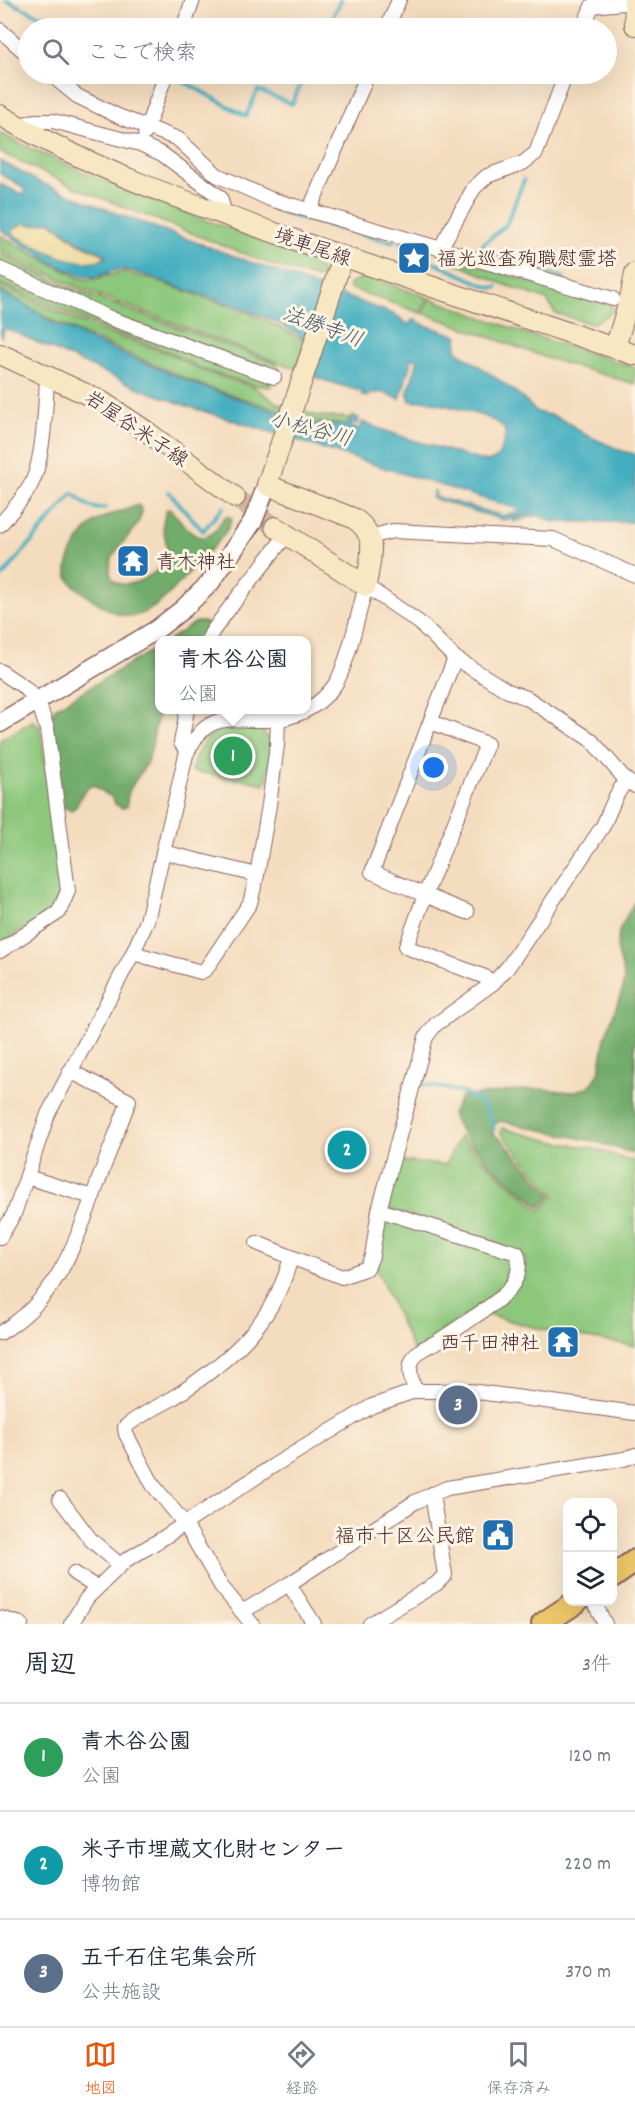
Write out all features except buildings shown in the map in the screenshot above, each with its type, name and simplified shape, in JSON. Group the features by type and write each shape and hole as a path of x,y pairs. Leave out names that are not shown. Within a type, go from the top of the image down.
{"highway":[{"path":"617,1573 635,1561"},
{"path":"617,1586 635,1575"},
{"path":"543,1624 570,1606"},
{"path":"561,1624 588,1606"}],"main road":[{"path":"634,1 635,23"},
{"name":"境車尾線","path":"0,115 80,157 152,189 528,321 635,355"},
{"path":"281,530 366,586 372,546 370,537 361,523 267,485 343,257"},
{"path":"615,348 635,273"},
{"name":"岩屋谷米子線","path":"0,354 101,400 146,430 235,497"}],"street":[{"path":"187,18 193,0"},
{"path":"391,18 399,0"},
{"path":"588,18 592,6 634,1"},
{"path":"0,30 18,46"},
{"path":"62,84 77,96 118,116 178,139 217,175 270,199 613,299"},
{"path":"141,144 162,84"},
{"path":"309,211 364,84"},
{"path":"441,247 480,181 523,163 536,153 562,84"},
{"path":"18,126 34,121 53,121 141,144 162,154 219,197 225,215"},
{"path":"0,269 112,319 274,378"},
{"path":"0,525 27,491 37,469 46,407 47,375"},
{"path":"0,723 156,630 183,609 210,583 253,521 267,485"},
{"path":"210,636 281,530"},
{"path":"370,537 393,531 553,539 635,575"},
{"path":"256,1243 342,1277 367,1268 372,1256 379,1210 426,1037 435,1025 493,984 508,967 603,826 615,796 631,783 591,740 526,698 508,691 455,658 420,623 366,586 338,680 311,707"},
{"path":"455,658 372,872 467,912"},
{"path":"0,671 24,687 38,701 47,729 68,891 59,912 0,951"},
{"path":"186,714 181,743 188,750"},
{"path":"0,1237 14,1214 48,1114 133,953 147,921 188,750 202,731 214,722 234,718 278,719 296,714"},
{"path":"133,953 201,972 206,969 250,903 270,795 278,719"},
{"path":"431,722 487,744 406,947 485,977 493,984"},
{"path":"163,852 257,875"},
{"path":"0,1333 18,1322 39,1302 63,1270 82,1228 129,1101 70,1071"},
{"path":"27,1177 92,1197"},
{"path":"379,1210 517,1253 520,1263 514,1283 503,1298 422,1349 412,1360 410,1373 415,1391"},
{"path":"252,1624 221,1587 185,1524 153,1485 126,1434 125,1427 188,1388 228,1356 257,1328 279,1293 291,1257"},
{"path":"71,1624 87,1598 120,1565 136,1553 372,1406 415,1391 470,1391 635,1413"},
{"path":"242,1612 415,1502 447,1488 613,1461 635,1455"},
{"path":"370,1624 436,1584 445,1575 432,1494"},
{"path":"60,1499 91,1540 120,1565"},
{"path":"74,1573 97,1588"},
{"path":"289,1584 314,1624"},
{"path":"596,1606 605,1624"},
{"path":"0,1618 21,1624"}],"green space":[{"path":"0,133 116,186 315,259 323,275 322,279 278,267 72,186 0,152"},
{"path":"0,235 82,279 91,280 123,272 148,278 252,314 306,341 296,369 72,285 0,250"},
{"path":"0,253 70,288 278,364 275,372 110,316 0,265"},
{"path":"452,258 613,306 611,313 591,324 555,313 547,300 453,262"},
{"path":"0,274 272,382 270,387 254,385 202,369 170,352 105,329 0,283"},
{"path":"365,276 427,297 421,313 349,288 349,284"},
{"path":"0,285 105,332 170,354 202,371 254,387 279,404 318,416 351,418 347,424 317,422 201,385 55,322 0,290"},
{"path":"429,298 528,334 635,367 635,384 550,359 423,313"},
{"path":"138,505 142,510 140,518 111,561 112,578 118,583 135,582 161,567 167,551 163,526 166,510 169,509 174,513 193,534 205,537 215,530 226,516 232,518 221,538 161,601 145,612 127,616 110,610 80,591 70,581 67,570 75,547 95,522"},
{"path":"196,622 207,624 203,636 174,636"},
{"path":"155,648 155,714 159,714 148,760 128,794 127,807 122,808 115,804 113,798 93,785 84,791 76,807 71,810 64,808 50,717 55,708"},
{"path":"33,721 40,726 62,886 54,905 47,913 4,942 0,937 0,740"},
{"path":"255,727 261,729 267,737 271,737 271,757 266,784 191,771 201,747 213,734 230,729"},
{"path":"635,900 635,1154 593,1141 500,1121 495,1124 492,1133 502,1140 552,1196 540,1207 477,1151 457,1125 452,1113 461,1097 519,1090 542,1089 571,1092 587,1088 594,1081 599,1073 605,1037 623,988 624,976 617,948 619,931"},
{"path":"502,1128 550,1141 592,1148 635,1162 635,1346 552,1332 484,1314 524,1274 525,1258 390,1209 387,1203 398,1161 445,1165 460,1136 475,1153 540,1211 555,1196 500,1132"},
{"path":"388,1217 514,1259 509,1285 414,1352 374,1264 381,1220"}],"sand":[{"path":"49,221 78,243 105,255 104,259 81,263 70,261 47,253 15,237 11,231 23,223 33,225"}],"water":[{"path":"0,161 39,182 113,212 396,315 409,325 411,321 416,320 458,336 456,350 516,392 537,412 567,422 584,434 622,451 635,454 635,522 554,522 537,515 514,523 512,520 529,514 528,512 504,521 431,498 433,491 436,491 435,496 503,516 519,510 187,406 141,389 5,328 1,338 0,292 24,304 56,325 200,386 316,424 347,425 353,416 359,418 357,424 352,423 351,427 360,429 362,422 486,462 498,456 505,438 504,429 500,424 491,420 425,400 415,402 409,400 410,397 407,395 418,360 412,358 400,399 381,392 368,397 362,395 363,392 297,372 307,340 262,316 139,273 120,270 89,277 79,275 56,264 30,250 0,229 0,184 21,194 25,190 0,174","holes":["50,221 79,242 105,254 105,258 83,262 71,260 15,236 12,230 24,223 34,225"]}],"pier":[{"path":"306,446 519,510 503,515 436,496 437,491 433,490 431,499 504,521 511,519 513,523 537,516 554,523 553,525 537,519 514,526 510,521 503,523 430,501 428,498 431,490 437,489 438,494 503,513 511,510"}],"waterway":[{"path":"6,0 45,18"},
{"path":"332,18 341,0"},
{"path":"188,84 246,116 258,90 292,104 301,84"},
{"path":"475,251 506,225 524,180"},
{"path":"267,204 285,214 394,241"},
{"path":"401,242 406,250 486,286 497,287"},
{"path":"470,250 564,278"},
{"path":"169,492 203,531 223,507"},
{"path":"0,579 73,493 91,507 105,508"},
{"path":"421,1084 464,1093 479,1101 488,1112 494,1130"}],"tunnel":[{"path":"235,497 275,527"}],"place":[{"name":"福光巡査殉職慰霊塔","path":"414,258"},
{"name":"青木神社","path":"133,561"},
{"name":"青木谷公園","path":"233,756"},
{"name":"米子市埋蔵文化財センター","path":"347,1150"},
{"name":"西千田神社","path":"563,1342"},
{"name":"五千石住宅集会所","path":"458,1405"},
{"name":"福市十区公民館","path":"498,1535"}],"water label":[{"name":"法勝寺川","path":"323,326"},
{"name":"小松谷川","path":"311,428"}]}
